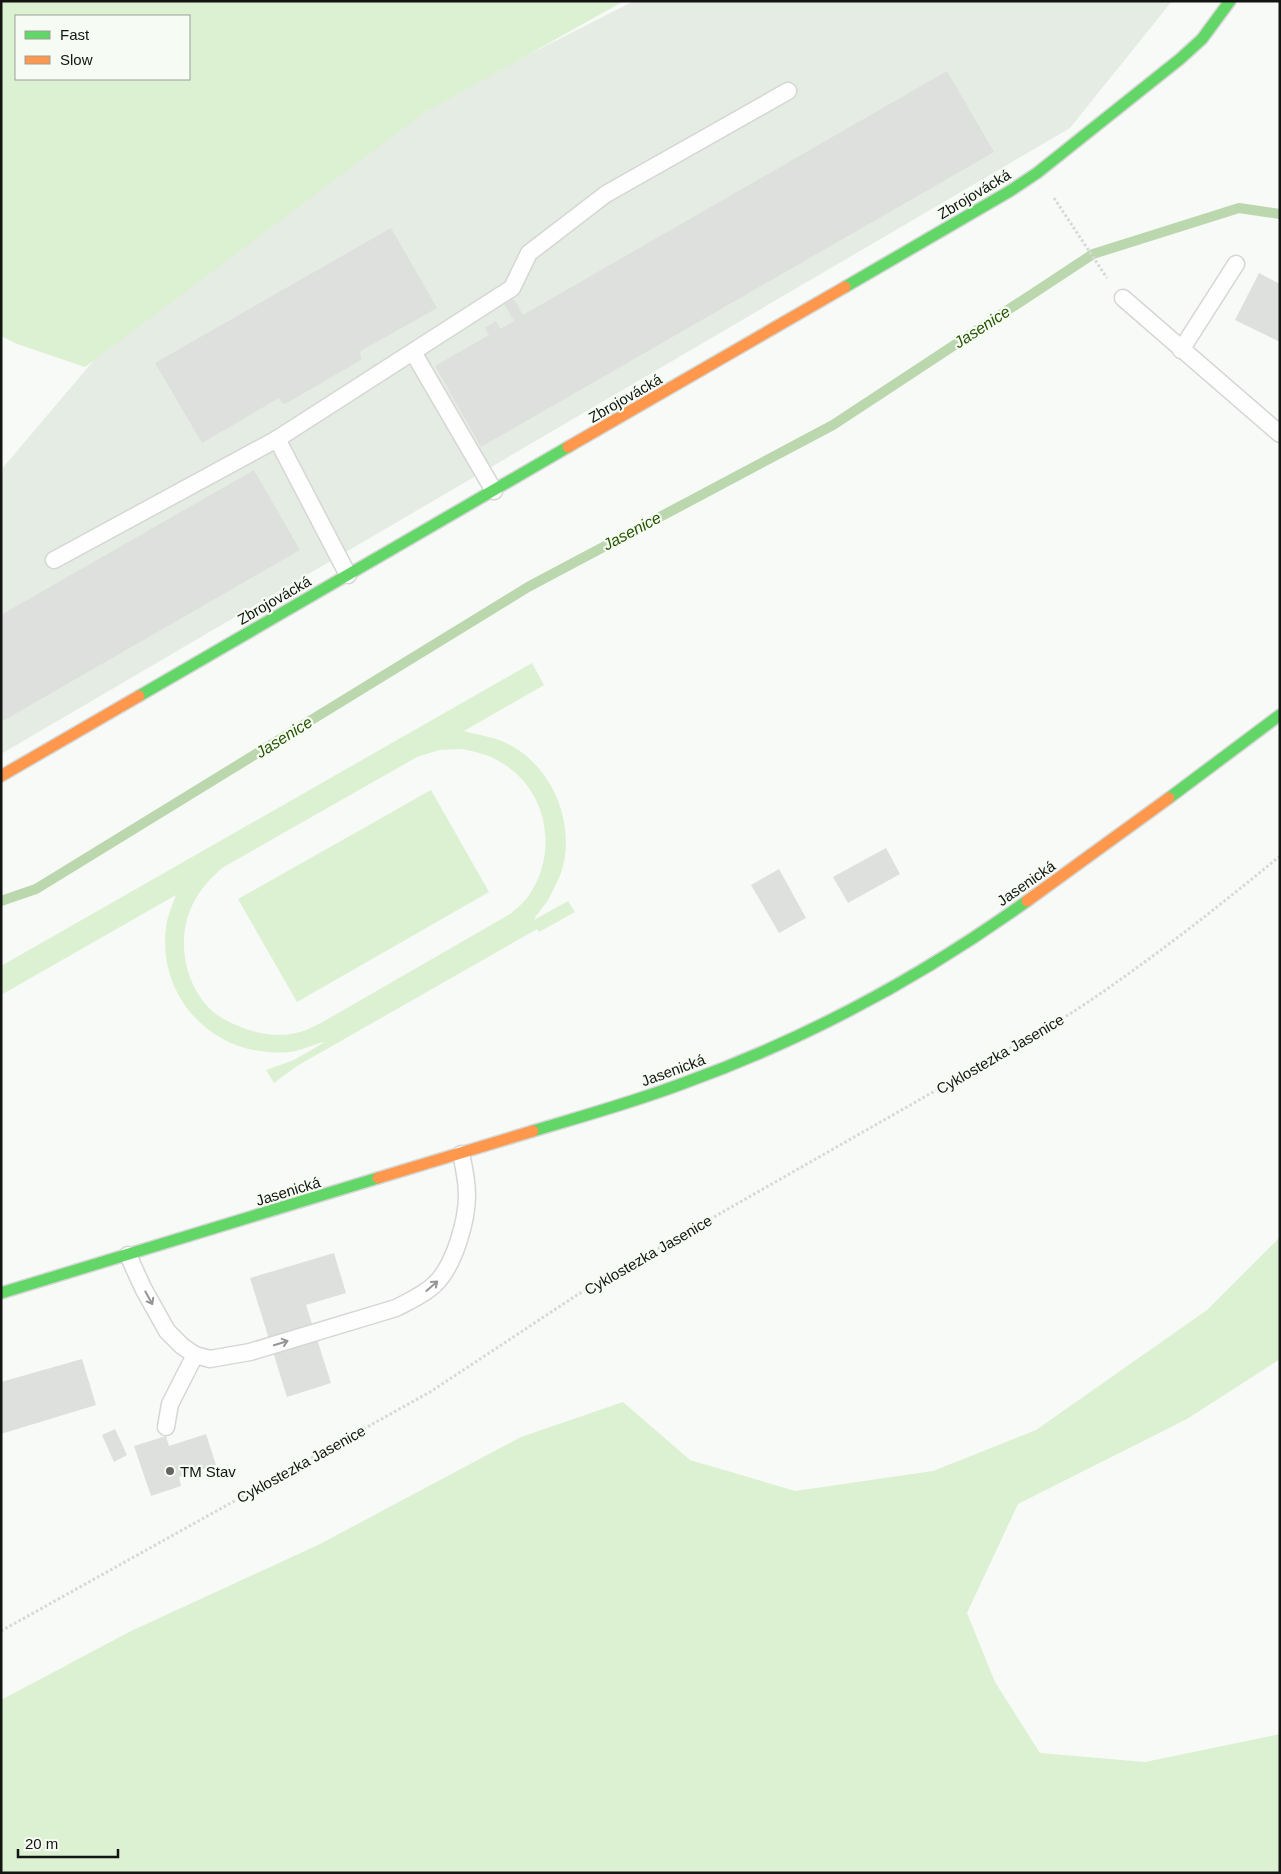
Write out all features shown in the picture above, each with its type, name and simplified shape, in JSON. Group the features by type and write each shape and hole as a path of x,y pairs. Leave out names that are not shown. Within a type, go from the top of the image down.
{"street":[{"name":"Zbrojovácká","path":"1,776 1010,191 1037,173 1180,59 1202,39 1230,1"},
{"name":"Jasenická","path":"1,1293 461,1154 684,1084 812,1029 934,963 985,930 1095,853 1280,716"}],"lane":[{"path":"54,560 277,439 512,288 529,253 606,194 788,91"},
{"path":"1181,350 1236,264"},
{"path":"1123,298 1280,434"},
{"path":"413,352 494,491"},
{"path":"277,439 348,575"},
{"path":"128,1254 143,1288 167,1331 182,1346 194,1355 210,1359 250,1352 396,1308 419,1297 436,1284 448,1265 465,1217 466,1179 461,1154"},
{"path":"166,1427 170,1404 194,1355"}],"path":[{"path":"1037,173 1100,268"},
{"name":"Cyklostezka Jasenice","path":"1,1630 430,1392 585,1291 1070,1014 1111,987 1212,912 1280,856"}],"shaded area":[{"path":"634,1 1172,1 1070,128 1,754 1,470 220,211"}],"green space":[{"path":"1,1 624,1 424,113 85,367 17,344 1,336"},
{"path":"532,663 544,685 464,731 508,744 524,754 538,767 549,782 563,817 566,836 565,855 557,882 534,920 568,901 575,912 539,932 537,929 297,1066 274,1083 266,1070 294,1060 325,1042 295,1051 269,1052 246,1048 225,1040 206,1028 190,1012 178,994 170,974 166,952 166,928 176,895 1,995 1,966","holes":["462,749 493,758 518,775 530,790 539,807 544,825 546,844 543,863 537,881 527,898 510,914 321,1023 303,1031 284,1035 260,1033 221,1018 211,1010 199,996 192,983 187,970 184,941 189,913 195,900 214,875 222,868 417,757 439,750"]},
{"path":"431,790 489,892 297,1002 238,899"},
{"path":"1280,1237 1280,1359 1187,1419 1018,1504 967,1613 995,1682 1040,1753 1145,1762 1280,1734 1280,1873 1,1873 1,1700 131,1631 320,1544 521,1437 623,1402 690,1460 795,1491 933,1471 1036,1430 1207,1310"}],"building":[{"path":"947,71 994,152 481,447 435,366 489,335 485,328 496,321 500,329 514,321 504,304 514,299 523,315"},
{"path":"391,228 437,308 359,352 361,360 285,404 279,398 202,443 155,363"},
{"path":"1259,273 1280,284 1280,342 1235,320"},
{"path":"254,470 300,550 1,722 1,615"},
{"path":"886,848 900,874 848,903 833,877"},
{"path":"779,869 806,918 779,933 751,885"},
{"path":"334,1253 346,1293 306,1305 331,1383 287,1397 250,1278"},
{"path":"82,1359 96,1405 1,1434 1,1382"},
{"path":"115,1429 127,1455 114,1462 102,1435"},
{"name":"TM Stav","path":"206,1434 216,1465 179,1477 181,1486 151,1496 134,1446 166,1436 169,1446"}],"waterway":[{"name":"Jasenice","path":"1,901 36,889 528,587 833,425 1093,254 1239,208 1280,214"}],"traffic: fast":[{"path":"845,287 1010,191 1037,173 1180,59 1202,39 1230,1"},
{"path":"139,696 568,447"},
{"path":"1169,798 1280,715"},
{"path":"533,1131 665,1090 774,1047 862,1004 904,980 987,929 1027,901"},
{"path":"1,1293 378,1178"}],"traffic: slow":[{"path":"568,447 845,287"},
{"path":"1,776 139,696"},
{"path":"1027,901 1169,798"},
{"path":"378,1178 533,1131"}],"place":[{"name":"TM Stav","path":"170,1471"}]}
